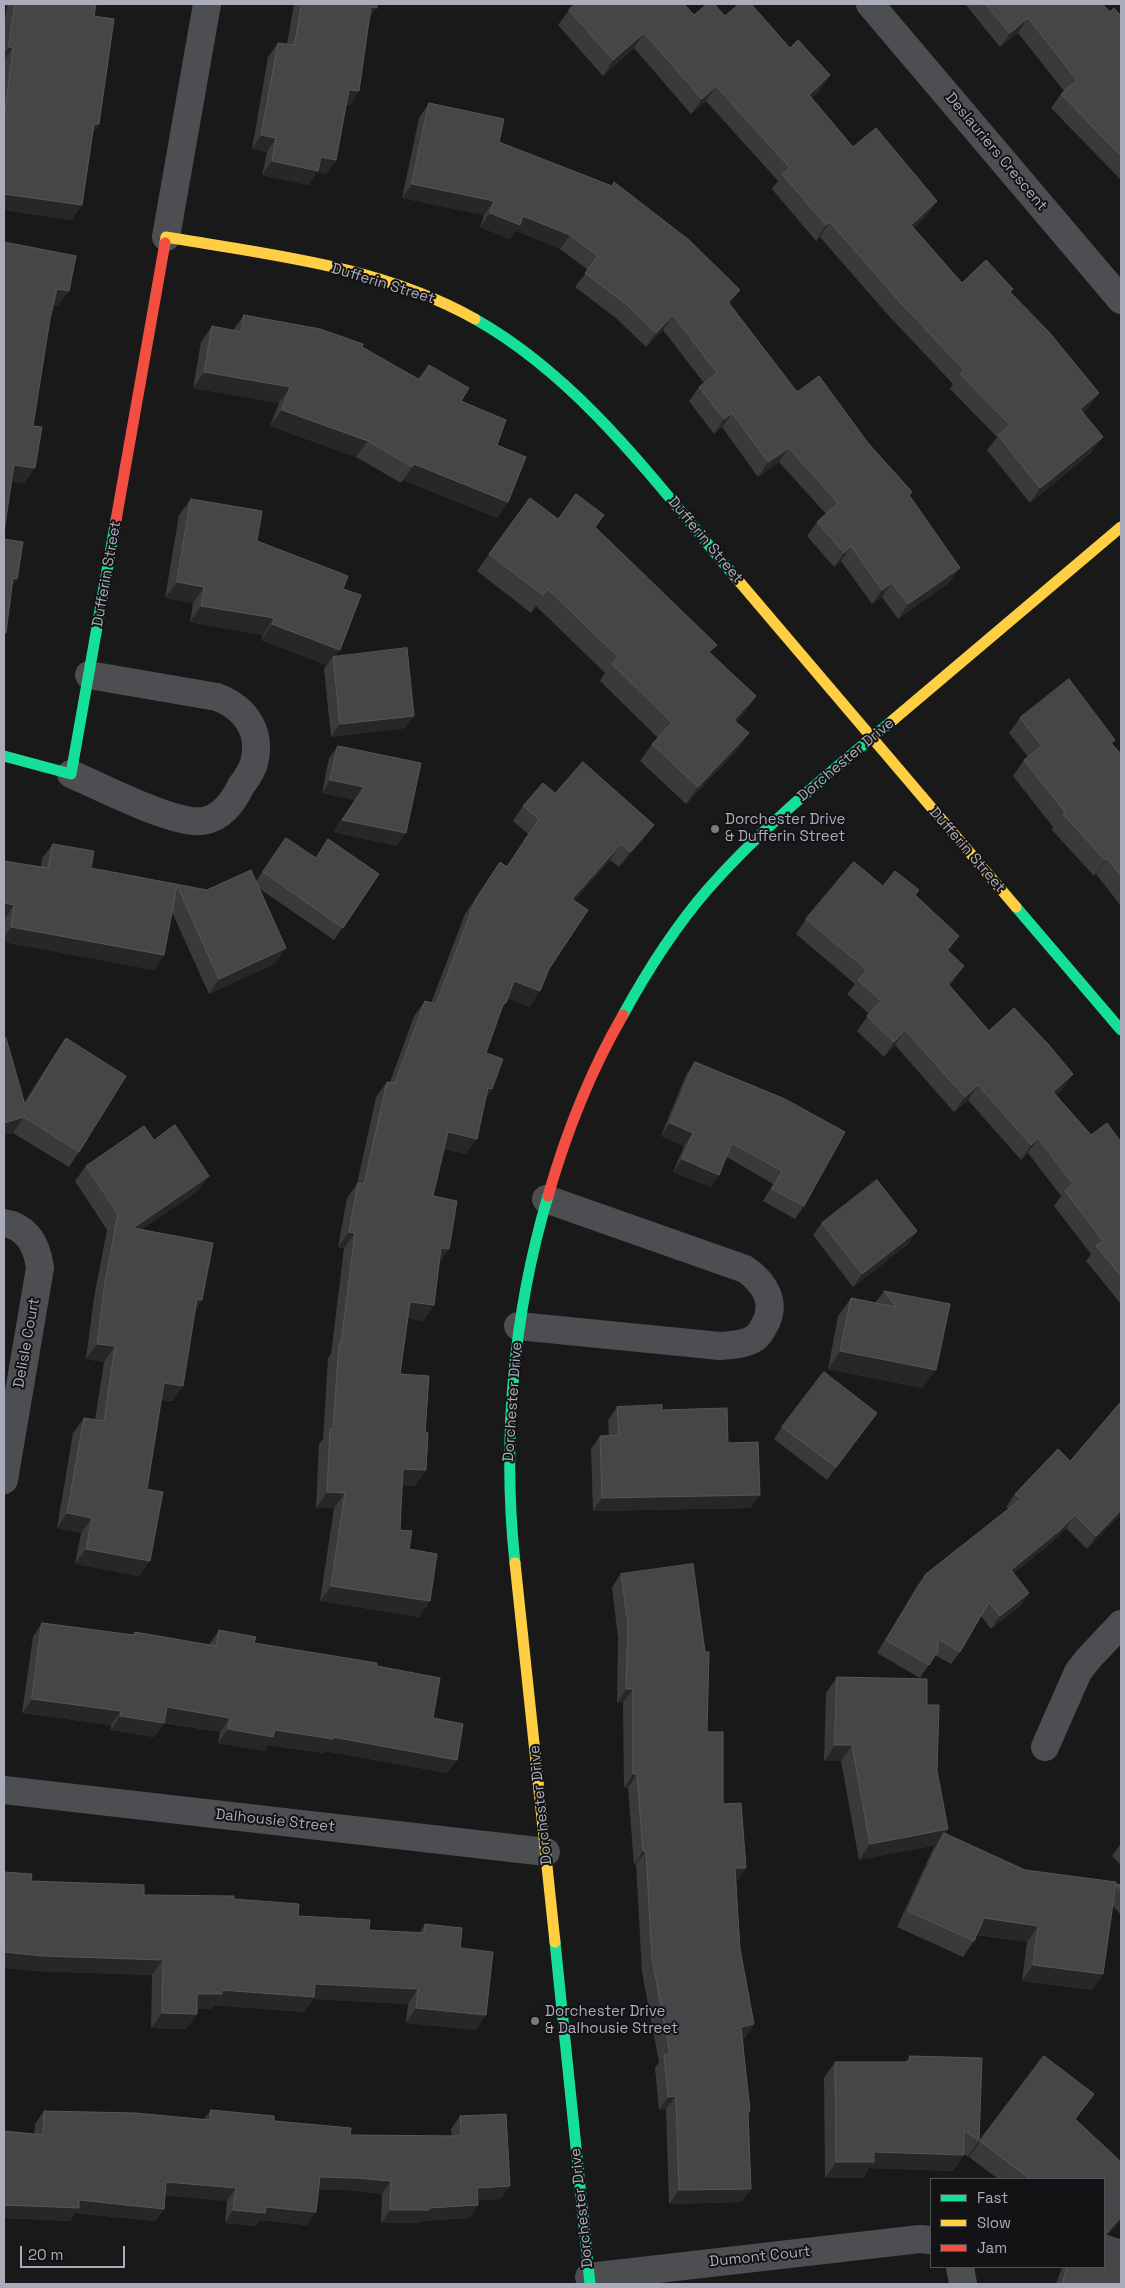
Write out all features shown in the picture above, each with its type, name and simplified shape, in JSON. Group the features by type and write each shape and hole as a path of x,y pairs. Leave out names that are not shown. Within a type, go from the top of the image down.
{"street":[{"name":"Dufferin Street","path":"71,774 207,4"},
{"name":"Deslauriers Crescent","path":"870,4 1121,300"},
{"name":"Dufferin Street","path":"166,237 336,268 370,277 440,301 508,340 546,368 604,422 1121,1030"},
{"name":"Dorchester Drive","path":"590,2280 511,1523 509,1423 518,1326 546,1198 567,1130 606,1038 653,961 689,912 733,859 776,818 1121,526"},
{"path":"4,756 71,774 168,816 182,820 206,821 221,814 228,807 246,779 254,760 256,739 246,717 228,701 217,697 89,675"},
{"name":"Dorchester Drive","path":"518,1326 720,1346 733,1345 754,1339 767,1321 770,1311 765,1288 755,1276 745,1269 546,1198"},
{"name":"Delisle Court","path":"4,1223 15,1226 29,1237 38,1253 40,1268 4,1480"},
{"path":"1045,1747 1078,1672 1121,1624"},
{"name":"Dalhousie Street","path":"4,1790 546,1852"},
{"name":"Dumont Court","path":"590,2280 920,2239 930,2240"},
{"path":"960,2268 962,2284"}],"building":[{"path":"15,4 96,4 94,16 114,19 99,124 94,124 82,205 4,194 4,119 13,48 9,47"},
{"path":"302,4 377,4 377,8 371,7 359,91 349,90 336,160 321,157 318,171 272,161 276,138 261,135 278,43 294,45"},
{"path":"575,4 684,4 694,15 707,4 714,4 725,16 739,4 751,4 790,48 798,40 830,75 809,95 853,147 876,128 937,201 911,225 962,283 986,260 1013,289 1010,292 1049,332 1099,393 1080,409 1103,437 1040,488 998,435 1010,425 960,374 964,370 898,300 830,222 826,225 782,174 790,168 716,86 702,99 644,33 613,60 569,10"},
{"path":"986,4 1102,4 1110,12 1114,8 1121,16 1121,156 1061,94 1077,80 1028,18 1010,33"},
{"path":"429,103 504,119 499,142 612,186 614,182 689,240 740,290 728,302 797,392 819,376 868,443 912,492 909,495 960,568 908,604 892,583 882,590 851,546 844,553 817,522 838,503 789,448 768,462 732,413 724,419 699,387 717,373 673,315 656,333 627,305 585,273 598,256 570,235 523,216 520,225 490,213 494,201 412,184"},
{"path":"4,242 76,256 69,291 57,289 50,319 33,426 42,427 35,468 14,465 4,532"},
{"path":"244,315 320,329 363,344 362,347 420,380 429,365 469,388 461,401 506,420 497,445 526,457 508,502 414,464 412,467 368,441 282,410 290,387 204,372 212,326 241,332"},
{"path":"576,494 604,515 595,527 717,645 709,652 756,696 734,720 749,733 698,787 652,744 672,723 612,664 618,657 548,589 543,595 489,554 530,498 558,519"},
{"path":"191,499 262,511 257,541 348,576 343,589 361,595 340,650 272,624 274,618 201,606 204,587 177,582"},
{"path":"4,539 23,542 17,579 13,578 6,633 4,633"},
{"path":"407,648 414,716 340,724 333,657"},
{"path":"1069,679 1115,740 1111,743 1121,754 1121,876 1107,858 1105,860 1063,814 1065,812 1024,760 1042,746 1020,718"},
{"path":"338,746 421,763 406,833 342,820 364,787 330,780"},
{"path":"583,762 654,825 630,852 621,844 572,899 588,910 549,969 540,991 514,981 506,1003 504,1002 486,1053 503,1059 492,1089 488,1088 477,1139 448,1132 433,1196 457,1201 449,1249 441,1248 434,1305 410,1302 400,1374 429,1376 425,1432 428,1433 426,1470 403,1469 400,1530 412,1531 409,1549 437,1554 430,1601 331,1586 345,1493 327,1492 330,1429 333,1429 339,1343 341,1343 355,1233 349,1232 358,1183 364,1184 387,1082 395,1083 425,1001 436,1004 476,899 500,862 507,867 539,819 523,806 543,783 555,793"},
{"path":"286,838 316,858 328,839 379,874 343,928 263,872"},
{"path":"53,844 94,851 91,868 207,890 251,870 286,948 219,979 177,885 164,955 11,927 14,905 4,903 4,861 48,868"},
{"path":"854,862 883,886 895,871 919,890 915,895 959,936 947,950 964,966 948,984 989,1031 1014,1008 1073,1074 1053,1092 1091,1135 1107,1123 1121,1142 1121,1276 1096,1246 1103,1241 1065,1191 1073,1184 1038,1138 1031,1145 978,1085 965,1097 905,1030 894,1042 867,1016 881,1001 858,980 867,970 806,919"},
{"path":"6,1038 25,1105 66,1038 126,1076 79,1152 24,1117 4,1123 4,1039"},
{"path":"695,1062 785,1099 845,1132 804,1206 772,1189 782,1171 732,1143 719,1175 682,1159 693,1133 670,1123"},
{"path":"175,1125 209,1176 133,1228 213,1243 202,1300 197,1299 183,1386 164,1383 147,1489 163,1492 150,1561 86,1549 92,1518 67,1513 84,1418 104,1421 115,1346 97,1344 105,1282 118,1214 86,1166 144,1126 154,1140"},
{"path":"877,1180 917,1231 862,1274 822,1223"},
{"path":"884,1291 950,1304 936,1370 840,1351 851,1298 896,1307"},
{"path":"824,1372 877,1413 836,1467 782,1427"},
{"path":"1121,1402 1121,1510 1096,1536 1075,1515 1060,1530 1011,1570 1029,1593 1000,1616 989,1602 960,1652 938,1639 938,1651 929,1665 886,1640 926,1574 1021,1499 1015,1494 1058,1449 1070,1461"},
{"path":"662,1405 662,1410 727,1408 728,1443 758,1442 760,1495 602,1498 600,1436 619,1435 617,1407"},
{"path":"693,1564 705,1652 709,1652 707,1732 723,1732 723,1804 741,1803 746,1868 735,1868 740,1949 754,2024 741,2027 750,2111 748,2112 751,2189 679,2190 676,2096 668,2097 664,2055 670,2054 652,1958 646,1851 643,1851 637,1774 633,1774 633,1689 626,1689 628,1624 621,1574"},
{"path":"42,1623 134,1635 135,1632 216,1646 219,1630 256,1637 254,1643 377,1663 377,1666 440,1678 433,1718 463,1724 457,1760 333,1737 333,1739 275,1730 273,1737 228,1729 230,1718 167,1707 164,1723 120,1716 121,1711 32,1699"},
{"path":"837,1677 927,1679 927,1705 939,1705 937,1771 948,1829 870,1844 852,1745 835,1745"},
{"path":"944,1833 1025,1870 1116,1882 1103,1974 1033,1965 1038,1926 984,1918 974,1941 908,1911"},
{"path":"4,1872 32,1874 31,1881 144,1885 144,1895 234,1896 234,1899 299,1904 298,1916 370,1920 369,1930 424,1933 425,1924 462,1928 460,1948 493,1952 486,2015 416,2008 418,1989 315,1984 314,1997 222,1990 222,1994 197,1994 197,2014 162,2013 163,1960 43,1956 4,1952"},
{"path":"910,2056 982,2058 979,2141 964,2130 964,2155 874,2152 874,2162 836,2162 835,2062 909,2062"},
{"path":"1044,2056 1094,2094 1075,2119 1121,2162 1121,2217 1105,2235 1105,2178 1029,2178 980,2141"},
{"path":"211,2110 274,2116 274,2121 351,2128 350,2135 461,2136 460,2116 506,2114 510,2186 477,2188 478,2205 429,2208 429,2210 390,2210 391,2181 320,2177 316,2212 266,2207 265,2213 233,2210 236,2188 166,2182 164,2209 79,2200 79,2208 4,2205 4,2131 43,2135 44,2111 136,2113 210,2120"},
{"path":"1105,2235 1121,2240 1121,2284 1062,2284 1067,2268 1105,2268"}],"traffic: fast":[{"path":"475,319 514,344 550,372 585,404 648,472 737,579"},
{"path":"4,756 71,774 116,520"},
{"path":"623,1015 673,934 708,889 729,866 797,801 893,720"},
{"path":"1016,907 1121,1030"},
{"path":"515,1563 510,1471 510,1424 514,1378 526,1286 548,1196"},
{"path":"555,1942 590,2284"}],"traffic: slow":[{"path":"165,243 166,237 325,265 402,286 439,301 475,319"},
{"path":"893,720 1121,527"},
{"path":"737,579 1016,907"},
{"path":"515,1563 555,1942"}],"traffic: jam":[{"path":"116,520 165,243"},
{"path":"548,1196 580,1103 600,1058 623,1015"}],"place":[{"name":"Dorchester Drive & Dufferin Street","path":"715,829"},
{"name":"Dorchester Drive & Dalhousie Street","path":"535,2021"}]}
